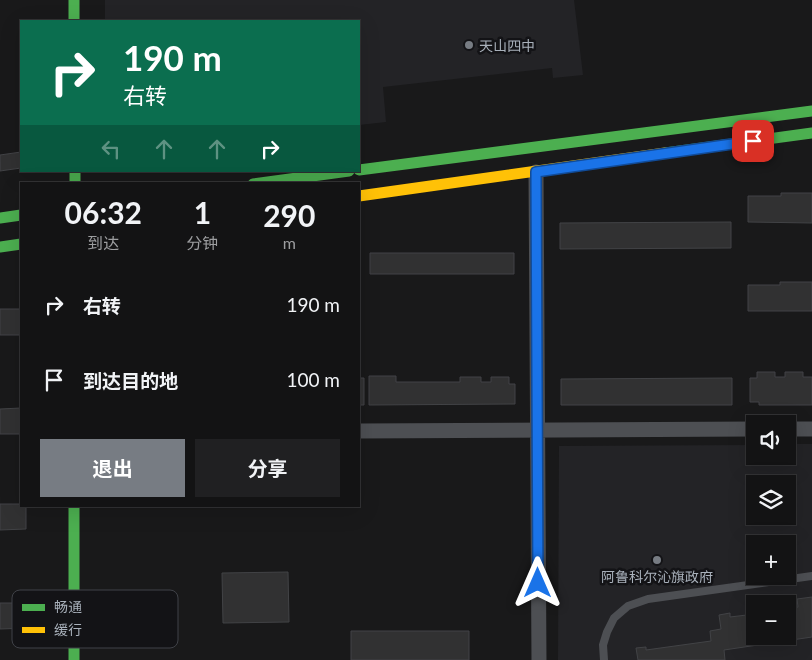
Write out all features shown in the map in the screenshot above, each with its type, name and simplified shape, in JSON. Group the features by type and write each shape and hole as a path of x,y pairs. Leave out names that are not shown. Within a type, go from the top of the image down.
{"main road":[{"path":"74,0 74,20"},
{"path":"360,170 812,111"},
{"path":"360,196 812,133"},
{"path":"268,182 342,172"},
{"path":"0,218 20,215"},
{"path":"0,247 20,244"},
{"path":"74,507 74,590"}],"street":[{"path":"536,172 539,660"},
{"path":"360,431 746,429"},
{"path":"796,429 812,429"}],"lane":[{"path":"604,660 603,645 607,632 614,618 628,606 648,599 812,576"}],"shaded area":[{"name":"天山四中","path":"105,0 574,0 583,75 553,78 552,68 383,87 386,122 360,125 360,20 105,20"},
{"name":"阿鲁科尔沁旗政府","path":"796,444 812,444 812,660 558,660 559,446 746,445 746,465 796,465"}],"building":[{"path":"20,152 20,168 0,171 0,155"},
{"path":"781,193 812,193 812,223 748,222 748,196 781,196"},
{"path":"731,222 731,248 560,249 560,223"},
{"path":"370,253 514,253 514,274 370,274"},
{"path":"780,282 812,282 812,311 748,311 748,285 780,285"},
{"path":"0,309 20,309 20,335 0,335"},
{"path":"757,372 775,372 775,377 785,377 785,372 803,372 803,377 812,377 812,405 759,405 759,402 750,402 750,378 757,378"},
{"path":"369,376 396,376 396,382 460,382 460,377 481,377 481,382 491,382 491,377 509,377 509,384 515,384 515,404 369,405"},
{"path":"360,378 364,378 364,405 360,405"},
{"path":"732,378 732,405 561,405 561,379"},
{"path":"20,408 20,434 0,434 0,409"},
{"path":"0,504 20,504 20,507 26,507 26,529 0,530"},
{"path":"288,572 289,622 223,623 222,573"},
{"path":"812,597 812,637 796,639 797,599"},
{"path":"0,603 12,603 12,629 0,629"},
{"path":"730,613 730,617 746,615 746,645 758,645 724,650 725,660 638,660 636,648 646,647 646,650 711,641 710,631 721,629 719,615"},
{"path":"351,631 469,631 469,660 351,660"}],"traffic: fast":[{"path":"74,0 74,20"},
{"path":"360,170 812,111"},
{"path":"665,153 812,133"},
{"path":"75,172 75,182"},
{"path":"268,182 342,172"},
{"path":"0,218 20,215"},
{"path":"0,247 20,244"},
{"path":"74,507 74,590"},
{"path":"74,648 74,660"}],"traffic: slow":[{"path":"360,196 665,153"}],"place":[{"name":"天山四中","path":"469,45"},
{"name":"阿鲁科尔沁旗政府","path":"657,560"}],"route":[{"path":"538,583 536,172 753,141"}]}
